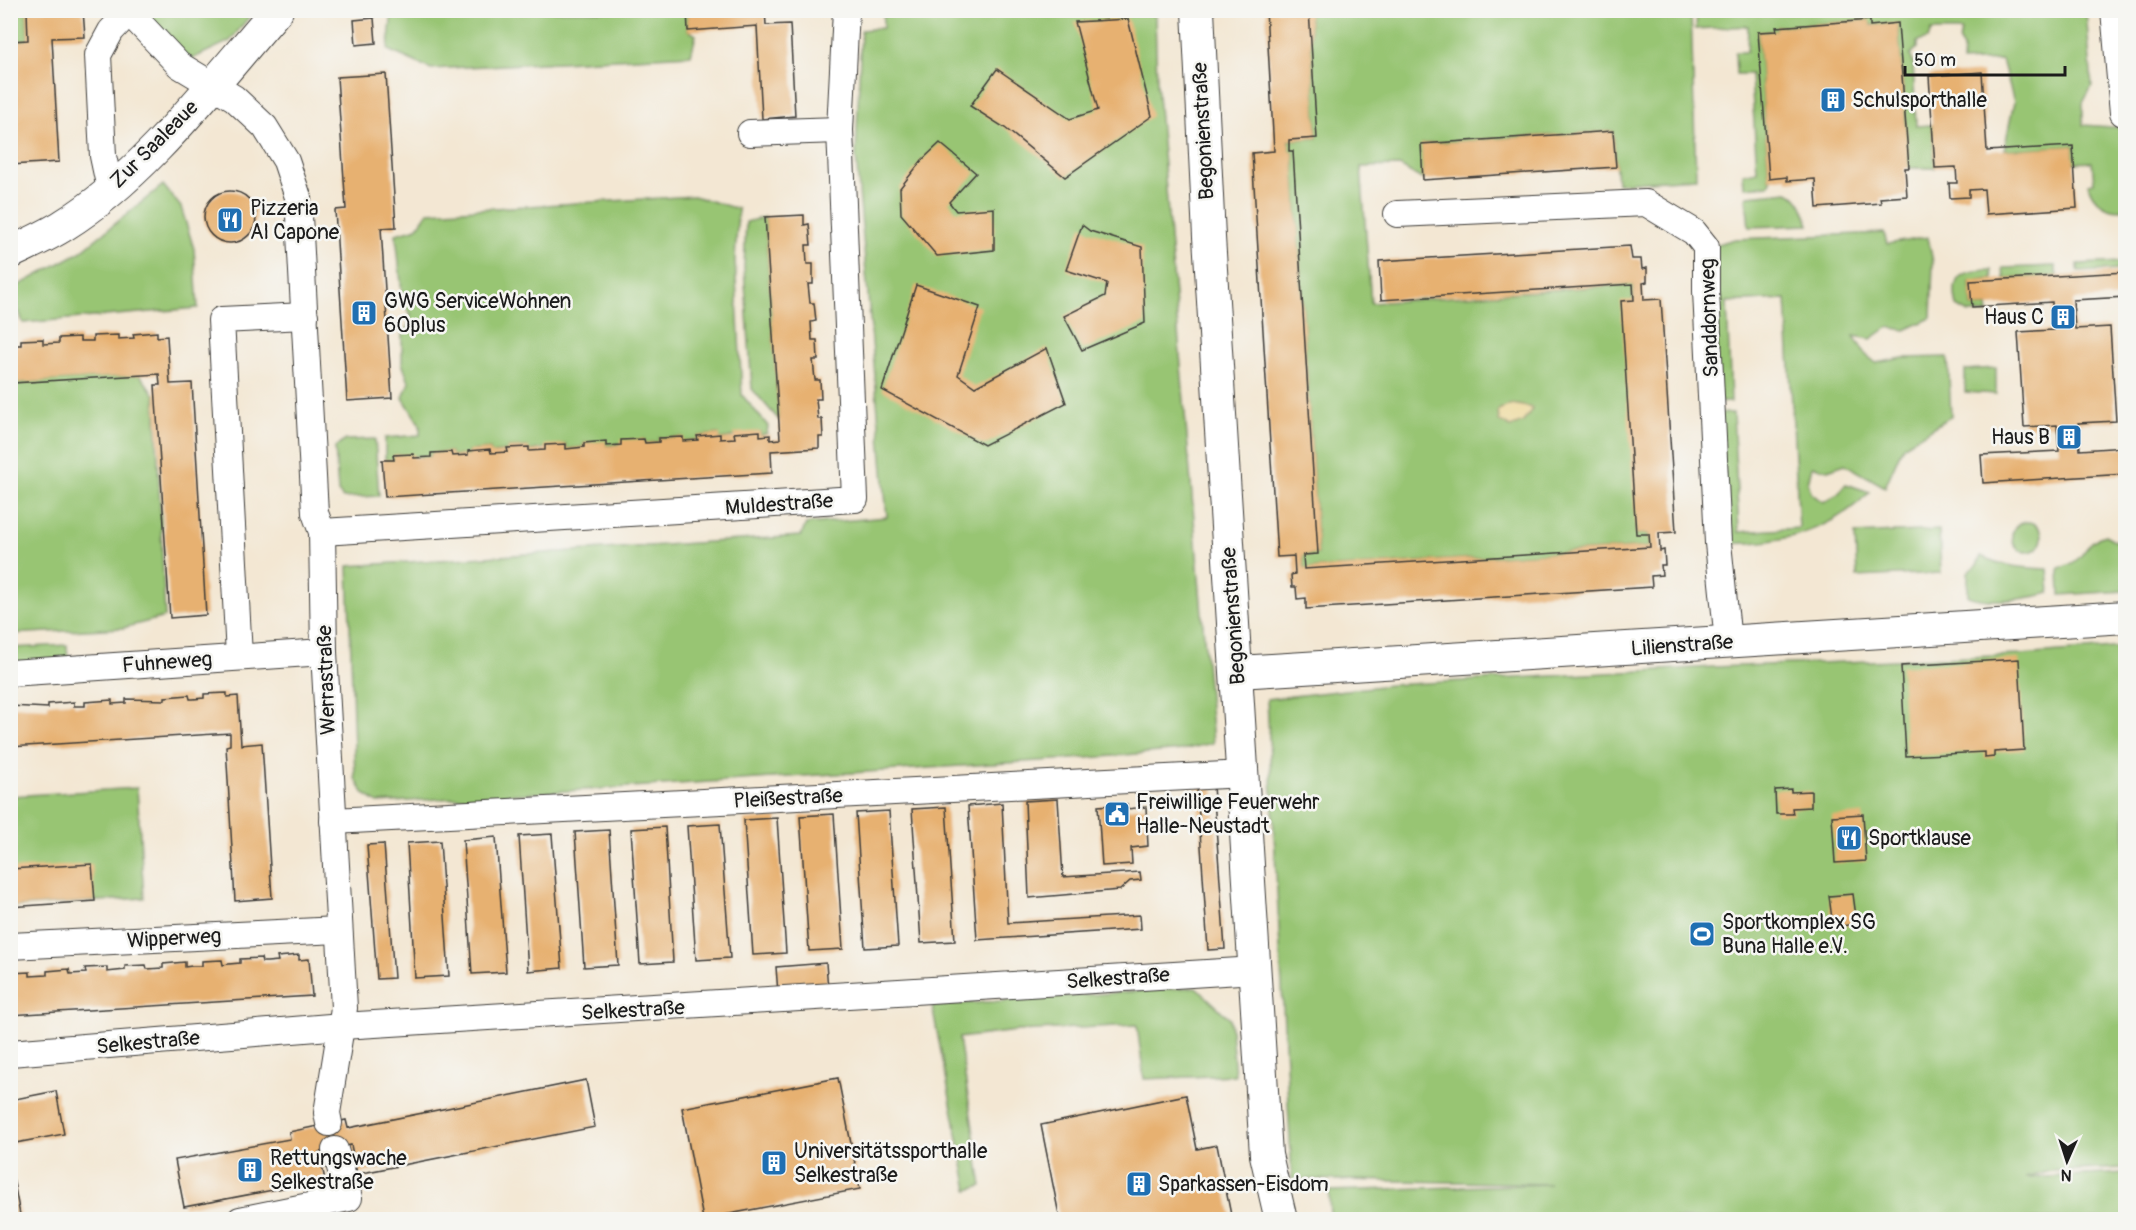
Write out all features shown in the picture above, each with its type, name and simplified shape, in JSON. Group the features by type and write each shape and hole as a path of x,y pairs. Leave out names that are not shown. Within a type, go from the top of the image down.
{"street":[{"name":"Zur Saaleaue","path":"10,253 65,225 142,161 213,85 277,10"},
{"name":"Muldestraße","path":"322,532 855,499 840,130 846,10"},
{"name":"Begonienstraße","path":"1198,10 1210,261 1238,672 1266,1155 1281,1220"},
{"path":"2114,10 2123,113"},
{"name":"Werrastraße","path":"128,12 179,65 234,98 264,127 286,161 298,197 315,513 322,532 324,652 344,1008 340,1035"},
{"path":"111,189 103,156 98,55 111,31 128,12"},
{"path":"750,133 840,130"},
{"name":"Sanddornweg","path":"1397,214 1646,202 1694,232 1706,247 1718,543 1728,642"},
{"path":"239,656 221,320 305,316"},
{"name":"Lilienstraße","path":"1238,672 2126,617"},
{"name":"Fuhneweg","path":"10,673 324,652"},
{"name":"Pleißestraße","path":"333,821 1244,774"},
{"name":"Wipperweg","path":"10,946 338,930"},
{"name":"Selkestraße","path":"10,1053 340,1035 1256,970"},
{"path":"329,1122 327,1113 340,1035"},
{"path":"240,1220 349,1198 334,1149"}],"green space":[{"path":"934,10 1151,10 1151,15 1155,15 1157,83 1213,743 1182,750 1102,757 378,803 364,794 355,778 348,566 801,536 806,524 887,517 856,156 861,30 883,28 883,16"},
{"path":"1697,10 2086,11 2092,86 2083,103 2083,125 2125,128 2125,209 2107,207 2093,196 2088,184 2094,183 2092,162 2074,163 2073,146 2004,150 2014,102 2002,60 1962,62 1963,48 1959,42 1961,31 1931,31 1928,39 1917,42 1917,48 1910,55 1913,62 1916,126 1932,125 1935,168 1909,168 1898,24 1870,25 1869,20 1777,27 1777,31 1758,32 1769,178 1772,178 1769,185 1744,187 1743,174 1757,171 1751,74 1736,74 1735,52 1747,52 1748,26 1696,29"},
{"path":"11,11 27,11 28,40 11,41"},
{"path":"127,11 254,11 230,41 179,65"},
{"path":"392,11 687,11 688,30 696,35 691,55 431,69 388,50"},
{"path":"1309,11 1691,11 1696,178 1617,183 1613,131 1422,144 1423,180 1400,166 1361,167 1371,303 1633,284 1636,534 1649,534 1650,547 1304,569 1303,555 1318,554 1293,151 1289,151 1289,140 1317,138"},
{"path":"163,185 181,207 194,249 198,308 23,323 12,289 80,252"},
{"path":"1788,192 1799,201 1809,225 1749,227 1746,198 1748,196"},
{"path":"694,196 738,209 735,260 742,395 768,426 767,433 760,436 760,432 720,439 719,434 698,436 698,440 683,441 682,437 659,438 659,442 645,443 644,439 606,446 606,442 584,443 584,447 566,449 566,444 529,451 528,447 508,448 508,451 491,453 490,449 468,451 468,455 452,456 451,452 431,453 431,457 394,455 394,460 385,460 385,438 420,435 420,425 403,398 409,382 402,363 402,335 408,328 411,314 403,303 396,234 417,228 428,212"},
{"path":"765,217 779,420 752,389 744,268 746,222"},
{"path":"1884,233 1887,244 1928,237 1933,262 1931,318 1905,330 1888,327 1871,339 1854,336 1865,354 1876,363 1903,358 1948,357 1951,416 1903,446 1885,487 1845,464 1828,470 1812,466 1808,483 1811,493 1823,502 1838,494 1846,484 1870,492 1837,518 1800,534 1780,539 1718,543 1713,414 1733,413 1739,532 1799,528 1786,299 1727,302 1731,402 1712,403 1706,247 1735,239"},
{"path":"2123,262 2123,270 2078,272 2078,264"},
{"path":"2055,266 2057,276 2004,279 2003,268"},
{"path":"1992,270 1993,279 1970,282 1972,307 1988,306 1989,313 1969,313 1957,306 1955,287 1957,280 1974,271"},
{"path":"1996,368 1996,394 1965,392 1965,370"},
{"path":"140,375 155,395 165,617 123,628 11,634 10,402 14,402 13,383"},
{"path":"375,439 379,496 343,498 338,492 335,447 346,440"},
{"path":"2027,522 2038,526 2042,537 2038,548 2027,552 2016,548 2012,537 2016,526"},
{"path":"1939,530 1941,573 1857,577 1855,534"},
{"path":"2105,535 2125,546 2125,591 2060,595 2059,568 2075,561 2092,542"},
{"path":"1981,556 2006,565 2048,569 2050,593 2020,599 1998,600 1968,596 1968,572 1977,565"},
{"path":"67,645 68,661 11,665 11,648"},
{"name":"Sportkomplex SG Buna Halle e.V.","path":"2125,647 2125,1168 2051,1171 2025,1178 2125,1173 2125,1219 1330,1219 1329,1191 1550,1184 1292,1179 1267,699 1390,685 1714,667 2021,655"},
{"path":"137,788 144,898 11,907 11,796"},
{"path":"1196,987 1230,1019 1235,1075 1144,1079 1137,1025 1017,1031 959,1038 982,1186 968,1190 932,1006"}],"sand":[{"path":"1512,404 1533,408 1523,422 1511,427 1499,421 1498,410"}],"building":[{"path":"27,10 83,10 85,37 52,38 59,162 10,165 10,41 28,40"},
{"path":"687,10 765,10 766,25 790,24 795,116 762,119 757,26 688,31"},
{"path":"1266,10 1309,10 1317,138 1289,140 1289,151 1293,151 1318,554 1303,555 1304,569 1650,547 1649,534 1636,534 1621,301 1634,300 1633,284 1381,300 1379,261 1630,246 1632,259 1641,259 1642,269 1647,268 1647,282 1643,283 1644,300 1661,299 1676,532 1659,533 1660,551 1664,550 1665,565 1661,565 1662,575 1651,576 1652,587 1306,609 1306,598 1297,599 1296,587 1292,587 1291,575 1295,574 1294,556 1277,557 1252,153 1274,151"},
{"path":"374,18 376,43 356,45 354,20"},
{"path":"1128,19 1152,116 1065,177 1005,128 970,106 997,69 1070,119 1098,110 1075,22"},
{"name":"Schulsporthalle","path":"1870,20 1870,26 1898,23 1909,168 1905,168 1907,196 1880,198 1881,203 1817,208 1815,179 1787,181 1787,177 1769,179 1758,32 1777,31 1776,27"},
{"path":"1982,72 1987,151 2073,146 2077,208 1986,214 1984,189 1969,190 1969,197 1950,198 1949,183 1957,183 1956,167 1935,168 1929,76"},
{"name":"GWG ServiceWohnen 60plus","path":"386,74 396,227 381,228 392,398 347,401 335,210 346,209 337,77"},
{"path":"1613,131 1616,167 1423,180 1421,144"},
{"path":"940,143 976,173 949,202 956,211 994,208 994,250 937,256 901,214 900,188 922,160"},
{"name":"Pizzeria Al Capone","path":"225,191 235,191 249,198 256,217 249,236 235,243 225,243 215,239 208,232 204,222 204,212 208,202 215,195"},
{"path":"804,215 804,225 809,224 811,245 806,245 807,264 813,264 813,284 808,284 810,303 814,303 816,321 811,322 812,340 817,340 818,360 813,360 815,380 820,380 821,399 816,399 818,419 822,419 823,437 819,437 819,448 771,451 772,473 385,497 382,460 394,460 393,455 413,454 414,458 431,457 431,453 451,452 452,456 468,455 468,451 490,449 491,453 508,452 507,448 529,447 529,451 545,450 545,445 566,444 566,449 584,447 584,443 606,441 606,446 621,445 621,440 644,439 645,443 659,442 659,438 683,437 683,441 698,440 697,436 720,434 720,439 735,438 734,433 760,431 760,436 770,435 770,440 780,439 765,217"},
{"path":"1082,225 1090,231 1142,247 1145,323 1082,350 1064,316 1105,296 1107,283 1066,270"},
{"path":"2126,272 2126,297 2073,300 2075,329 2110,327 2116,421 2078,423 2080,450 2126,447 2126,474 1983,483 1981,455 2059,451 2057,425 2024,427 2018,332 2053,330 2052,302 1972,307 1970,281"},
{"path":"916,285 980,307 958,375 975,387 1047,348 1066,403 984,445 882,390"},
{"path":"157,332 157,337 167,336 170,384 192,383 206,615 170,618 155,385 160,385 159,374 13,383 14,402 10,402 11,345 21,345 21,340 43,339 43,344 59,343 59,338 80,337 80,341 93,341 93,336 118,335 118,339 134,338 133,334"},
{"path":"2019,659 2024,750 1994,752 1994,757 1985,758 1985,752 1906,756 1901,666"},
{"path":"227,693 227,697 238,696 241,745 262,743 272,898 235,901 226,746 230,745 230,733 10,747 10,706 48,708 48,704 74,702 74,706 85,706 85,702 112,700 112,704 126,703 126,699 165,700 165,697 189,695 190,699 193,699 204,698 204,694"},
{"path":"1213,786 1225,949 1208,950 1197,787"},
{"path":"1791,789 1791,792 1811,791 1811,807 1792,808 1793,814 1776,814 1775,790"},
{"path":"1058,799 1063,877 1140,872 1141,880 1130,881 1120,890 1029,898 1025,801"},
{"path":"1002,803 1008,923 1140,915 1141,929 977,940 968,806"},
{"path":"1127,804 1127,809 1146,807 1148,846 1131,848 1132,864 1102,866 1098,806"},
{"path":"946,807 955,941 921,943 912,809"},
{"path":"889,811 898,946 865,948 856,813"},
{"path":"834,814 843,949 809,951 800,816"},
{"name":"Sportklause","path":"1863,814 1866,861 1835,863 1832,816"},
{"path":"777,818 786,953 753,955 744,820"},
{"path":"720,824 730,958 696,960 687,826"},
{"path":"665,827 673,962 640,964 631,829"},
{"path":"609,830 618,965 584,967 575,832"},
{"path":"552,834 562,968 528,971 519,836"},
{"path":"496,837 506,972 472,974 463,840"},
{"path":"440,841 449,976 415,978 407,843"},
{"path":"384,844 394,978 377,979 367,845"},
{"path":"92,864 95,901 10,907 10,869"},
{"path":"1853,894 1857,924 1833,927 1829,896"},
{"path":"299,955 299,960 309,959 312,996 10,1015 10,973 30,972 30,976 47,975 47,971 69,969 70,974 86,973 85,968 107,967 107,972 125,970 125,966 146,965 147,969 163,968 163,964 185,962 185,967 202,966 202,961 222,960 223,965 240,963 240,959 261,958 262,962 267,962 278,961 277,957"},
{"path":"826,963 828,989 778,993 776,967"},
{"name":"Universitätssporthalle Selkestraße","path":"838,1078 860,1189 703,1219 682,1108"},
{"path":"586,1080 595,1127 357,1174 351,1145 319,1152 325,1180 184,1207 175,1160 290,1139 289,1132 346,1120 348,1128"},
{"path":"56,1091 64,1134 10,1144 10,1100"},
{"name":"Sparkassen-Eisdom","path":"1186,1095 1197,1149 1217,1145 1232,1220 1060,1220 1041,1125"},
{"path":"10,1172 12,1172 21,1220 10,1220"}],"place":[{"name":"Schulsporthalle","path":"1833,100"},
{"name":"Pizzeria Al Capone","path":"230,220"},
{"name":"GWG ServiceWohnen 60plus","path":"364,313"},
{"name":"Haus C","path":"2063,317"},
{"name":"Haus B","path":"2069,437"},
{"name":"Freiwillige Feuerwehr Halle-Neustadt","path":"1117,814"},
{"name":"Sportklause","path":"1849,838"},
{"name":"Sportkomplex SG Buna Halle e.V.","path":"1702,934"},
{"name":"Universitätssporthalle Selkestraße","path":"774,1163"},
{"name":"Rettungswache Selkestraße","path":"250,1170"},
{"name":"Sparkassen-Eisdom","path":"1139,1184"}]}
